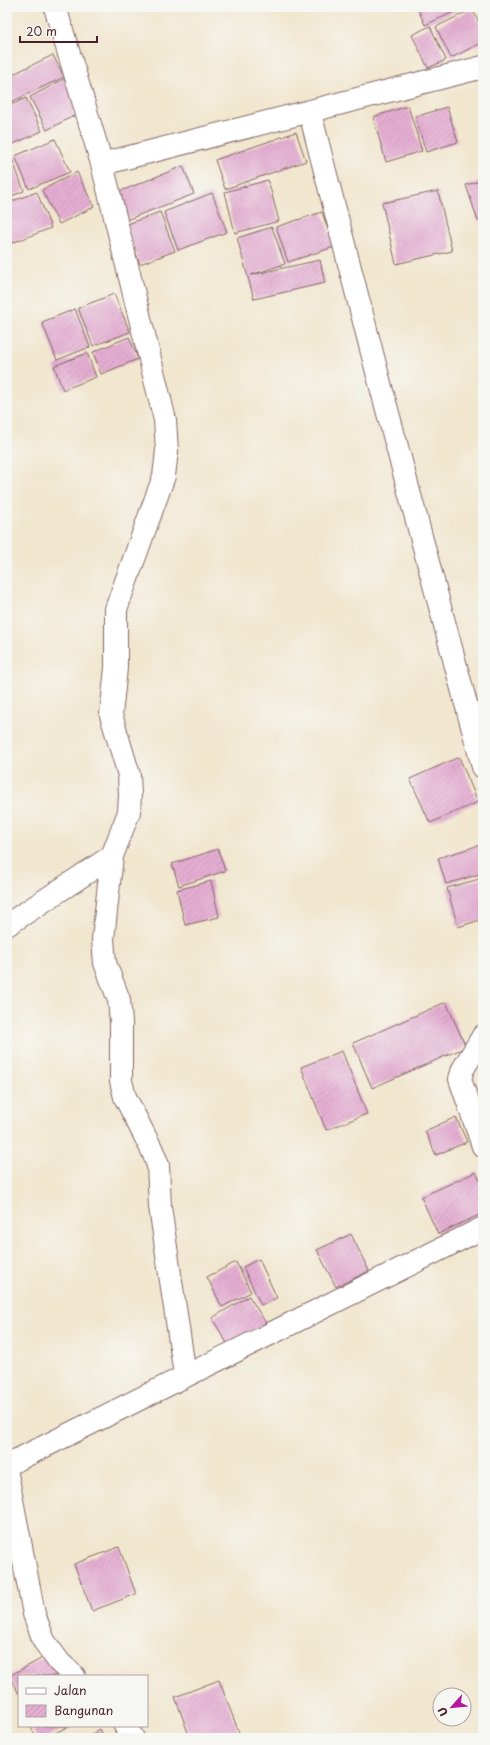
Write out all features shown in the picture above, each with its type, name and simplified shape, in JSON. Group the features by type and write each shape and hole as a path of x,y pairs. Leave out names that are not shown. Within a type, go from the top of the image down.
{"street":[{"path":"54,7 102,164 165,420 167,451 164,476 116,609 116,668 111,716 128,776 130,795 129,812 112,856 103,939 105,963 119,1000 121,1022 121,1081 125,1097 158,1165 160,1207 185,1375"},
{"path":"102,164 310,113 483,67"},
{"path":"310,113 378,376 483,767"},
{"path":"7,925 112,856"},
{"path":"483,1036 463,1069 460,1079 483,1146"},
{"path":"7,1465 185,1375 483,1228"},
{"path":"7,1474 34,1614 44,1641 59,1662 73,1675"},
{"path":"126,1727 133,1738"}],"building":[{"path":"417,7 465,7 425,25"},
{"path":"472,9 483,30 483,42 451,58 436,27"},
{"path":"430,26 446,60 428,68 412,35"},
{"path":"53,55 64,77 7,104 7,77"},
{"path":"64,79 81,112 47,130 30,97"},
{"path":"26,98 42,131 9,146 7,141 7,107"},
{"path":"408,106 422,151 386,162 373,117"},
{"path":"447,107 458,142 426,152 415,117"},
{"path":"296,132 306,161 225,189 215,160"},
{"path":"55,139 70,172 29,189 15,156"},
{"path":"11,156 24,191 7,198 7,158"},
{"path":"183,166 194,194 126,220 116,193"},
{"path":"77,172 94,207 59,224 42,190"},
{"path":"268,180 279,221 235,233 225,192"},
{"path":"483,180 483,220 478,221 466,185"},
{"path":"438,191 452,251 396,264 382,203"},
{"path":"37,192 51,228 7,245 7,203"},
{"path":"212,193 227,232 178,250 164,212"},
{"path":"160,212 175,251 140,264 125,225"},
{"path":"322,212 334,247 288,262 276,227"},
{"path":"272,227 285,264 251,275 320,260 325,283 254,299 237,238"},
{"path":"114,294 130,332 93,346 78,308"},
{"path":"75,309 90,347 57,360 42,322"},
{"path":"129,337 138,359 101,374 93,352"},
{"path":"87,353 96,377 63,390 54,366"},
{"path":"459,757 478,802 430,823 410,779"},
{"path":"483,844 483,873 446,884 438,858"},
{"path":"218,849 225,871 179,886 172,864"},
{"path":"483,878 483,919 458,927 447,888"},
{"path":"211,881 219,917 185,925 177,890"},
{"path":"446,1002 466,1047 372,1088 353,1043"},
{"path":"342,1051 367,1114 326,1130 301,1067"},
{"path":"456,1117 467,1142 436,1155 425,1131"},
{"path":"476,1172 483,1187 483,1213 438,1234 421,1197"},
{"path":"351,1234 369,1271 336,1287 317,1250"},
{"path":"259,1259 277,1298 261,1305 243,1267"},
{"path":"236,1262 251,1292 222,1307 207,1277"},
{"path":"249,1296 266,1323 228,1345 212,1318"},
{"path":"119,1547 136,1594 92,1611 74,1564"},
{"path":"50,1654 60,1675 18,1675 18,1692 9,1676"},
{"path":"219,1680 241,1738 190,1738 175,1697"},
{"path":"31,1727 67,1727 45,1738 37,1738"},
{"path":"100,1729 105,1738 86,1738"}]}
